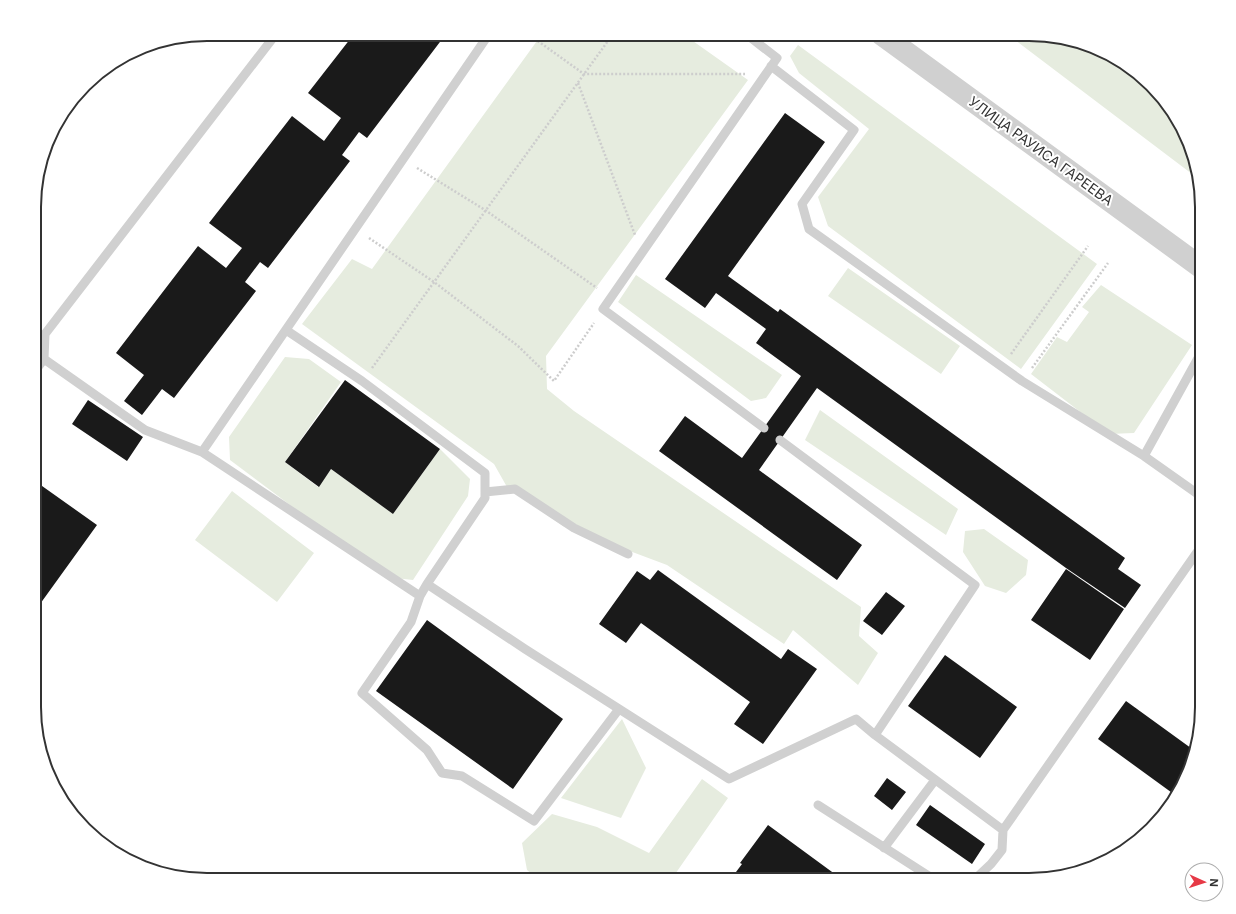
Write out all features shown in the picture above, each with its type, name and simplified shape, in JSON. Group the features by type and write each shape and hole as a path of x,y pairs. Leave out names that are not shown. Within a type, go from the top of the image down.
{"street":[{"name":"УЛИЦА РАУИСА ГАРЕЕВА","path":"891,41 1195,263"}],"lane":[{"path":"41,364 44,359 45,334 271,41"},
{"path":"202,452 484,41"},
{"path":"755,41 777,58 603,309 764,428"},
{"path":"770,66 854,130 802,204 809,229 1022,381 1144,456 1195,492"},
{"path":"286,330 362,381 485,473 485,498 427,584 420,596 411,622 362,693 428,750 442,773 462,776 534,821 619,709"},
{"path":"44,359 145,430 202,452 420,596"},
{"path":"1144,456 1195,365"},
{"path":"780,440 975,585 875,735"},
{"path":"485,492 515,489 574,528 628,554"},
{"path":"981,873 1002,850 1003,830 1195,555"},
{"path":"427,584 525,649 729,779 856,719 875,735 1003,830"},
{"path":"884,848 935,780"},
{"path":"818,805 924,873"}],"path":[{"path":"538,41 584,74 765,74"},
{"path":"362,381 608,41"},
{"path":"577,82 642,253"},
{"path":"403,160 485,210 611,298"},
{"path":"356,229 434,282 518,346 554,381 603,309"},
{"path":"1002,366 1088,246"},
{"path":"1022,381 1108,263"}],"shaded area":[{"path":"537,41 693,41 748,80 546,356 547,389 574,411 861,607 859,636 878,653 858,685 793,630 784,644 667,565 563,526 507,487 494,464 302,324 352,259 372,269"},
{"path":"1016,41 1050,42 1072,47 1102,58 1130,75 1154,98 1173,124 1186,154 1192,174"},
{"path":"798,45 1097,264 1021,369 828,226 818,197 869,129 799,73 790,56"},
{"path":"848,268 960,346 941,374 828,296"},
{"path":"636,275 782,375 766,398 751,401 618,302"},
{"path":"1101,285 1192,345 1134,433 1109,434 1031,374 1057,337 1067,342 1089,312 1082,307"},
{"path":"285,357 309,359 341,382 285,462 318,487 331,469 393,514 440,449 470,479 468,496 413,580 386,577 230,460 229,437"},
{"path":"820,410 958,509 946,535 805,440"},
{"path":"232,491 314,553 277,602 195,540"},
{"path":"984,529 1028,560 1026,575 1006,593 985,586 963,552 965,531"},
{"path":"622,719 646,768 621,818 561,798"},
{"path":"702,779 728,798 676,873 531,873 527,870 522,843 552,814 597,827 649,853"}],"building":[{"path":"349,41 441,41 367,138 359,132 342,155 350,161 268,268 260,262 245,282 256,291 174,398 162,389 142,415 124,401 144,375 116,353 198,246 226,268 242,248 209,223 292,116 324,141 341,118 308,93"},
{"path":"785,113 825,142 728,276 778,312 780,309 1125,558 1118,569 1141,585 1125,608 1066,568 817,388 759,470 862,545 837,580 659,451 685,416 742,458 801,376 756,343 766,329 716,293 705,308 665,279"},
{"path":"345,380 440,449 393,514 331,469 319,487 285,462"},
{"path":"88,400 143,437 127,461 72,424"},
{"path":"41,485 97,525 41,603"},
{"path":"1066,569 1124,609 1090,660 1031,620"},
{"path":"658,570 781,659 788,649 817,669 763,744 734,724 750,702 641,623 626,643 599,624 637,571 650,580"},
{"path":"886,592 905,606 882,635 863,621"},
{"path":"427,620 563,719 513,789 376,691"},
{"path":"945,655 1017,707 980,758 908,706"},
{"path":"1126,701 1190,747 1178,780 1171,792 1098,739"},
{"path":"887,778 906,792 892,810 874,796"},
{"path":"930,805 985,844 972,864 916,825"},
{"path":"768,825 833,873 735,873 742,864 740,863"}]}
